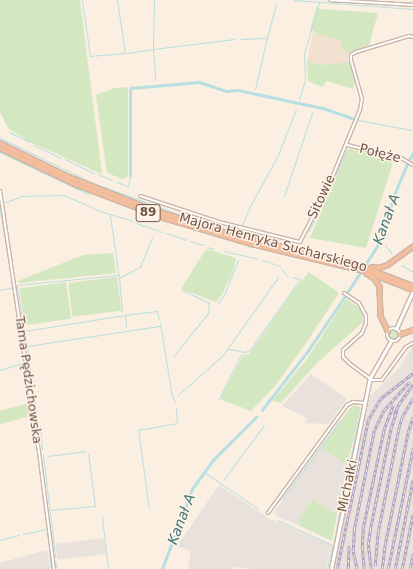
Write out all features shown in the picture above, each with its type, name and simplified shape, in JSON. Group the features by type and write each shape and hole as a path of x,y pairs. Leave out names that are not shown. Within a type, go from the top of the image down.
{"highway":[{"name":"Majora Henryka Sucharskiego","path":"0,143 75,179 152,210 246,238 353,263 413,286"},
{"name":"Majora Henryka Sucharskiego","path":"0,148 77,185 158,216 252,244 350,267 366,269"},
{"path":"366,269 387,266 413,248"},
{"path":"366,269 380,287 381,316 388,330"},
{"name":"Majora Henryka Sucharskiego","path":"408,285 413,291"},
{"path":"400,335 413,330"}],"street":[{"path":"330,0 413,5"},
{"name":"Sitowie","path":"140,196 219,222 300,242 301,237 317,211 347,145 360,110 362,99 351,60 352,54 409,36 413,37"},
{"name":"Połęże","path":"347,145 401,158 413,165"},
{"name":"Tama Pędzichowska","path":"0,191 39,452 54,569"},
{"path":"396,329 413,291"},
{"path":"344,293 363,308 366,323 362,332 344,350 343,357 350,364 377,381 385,378 406,347 413,343"},
{"path":"391,341 387,335 388,330 396,329"},
{"path":"391,341 397,340 400,335 396,329"},
{"path":"370,378 391,341"},
{"name":"Michałki","path":"331,569 370,378"},
{"path":"268,513 347,405 353,402 365,403"}],"shaded area":[{"path":"313,32 342,41 350,52 351,62 320,65 307,61"},
{"path":"413,346 413,569 333,569 370,396 397,370"},
{"path":"311,374 347,399 328,424 304,423 307,418 282,406"},
{"path":"320,448 347,465 337,515 312,499 298,521 300,522 298,525 276,516 275,510"},
{"path":"219,485 268,518 267,520 270,519 331,545 326,569 253,569 234,567 233,569 188,569 191,551 177,546"},
{"path":"104,538 106,554 57,560 55,544"},
{"path":"47,550 50,569 0,569 0,563"}],"green space":[{"path":"0,0 80,0 102,174 30,142 8,128 0,112"},
{"path":"317,6 320,9 378,13 369,45 350,52 341,49 342,41 310,30"},
{"path":"307,61 320,65 351,62 355,82 353,89 327,81 322,87 308,81"},
{"path":"128,87 128,176 123,179 107,173 96,95 115,88"},
{"path":"348,149 394,159 366,248 310,238"},
{"path":"206,249 236,258 233,272 222,294 216,302 181,289"},
{"path":"113,253 116,273 19,283 18,281 83,255"},
{"path":"309,272 339,293 304,346 275,386 251,411 220,399 243,355 249,354 294,290"},
{"path":"117,277 121,311 73,317 68,283"},
{"path":"66,282 71,319 25,325 19,289"},
{"path":"346,299 360,308 364,321 316,364 281,403 275,402 273,400 307,359"},
{"path":"393,329 398,334 393,339 388,334"},
{"path":"29,403 31,416 0,424 0,411"},
{"path":"356,405 361,408 347,465 320,448 351,407"},
{"path":"312,499 337,515 332,541 298,525 300,522 298,521"}],"waterway":[{"path":"82,0 90,56 125,53 117,0"},
{"path":"154,0 153,49 234,39"},
{"path":"294,0 413,9"},
{"path":"299,99 305,81 304,54 319,2"},
{"path":"241,39 267,38 276,4"},
{"path":"255,89 267,38"},
{"path":"127,53 153,49 155,80"},
{"path":"130,176 131,88 199,82 227,91 238,90 323,108 355,119"},
{"path":"242,225 250,206 278,155 296,109"},
{"path":"284,196 312,113"},
{"path":"358,120 411,130"},
{"path":"9,132 30,142"},
{"path":"0,138 93,183 192,219"},
{"path":"34,145 61,158"},
{"path":"309,231 347,150"},
{"path":"0,152 88,194"},
{"name":"Kanał A","path":"409,160 413,153"},
{"path":"65,159 94,173"},
{"name":"Kanał A","path":"347,293 381,240 394,195 407,164"},
{"path":"98,174 112,180"},
{"path":"116,182 128,186 130,176"},
{"path":"3,203 22,196 64,195 97,210 132,221"},
{"path":"0,210 13,287 0,290"},
{"path":"110,215 119,278 140,267 152,237"},
{"path":"136,223 162,232"},
{"path":"166,233 186,240"},
{"path":"190,241 203,245"},
{"path":"385,245 392,254"},
{"path":"207,247 214,249"},
{"path":"224,251 258,259"},
{"path":"218,303 224,295 238,260"},
{"path":"262,260 280,266"},
{"path":"401,265 413,272"},
{"path":"282,270 288,277"},
{"path":"23,324 17,285 118,275"},
{"path":"178,395 223,355 278,277"},
{"path":"229,349 244,352 249,351 300,279 292,277"},
{"path":"119,278 122,311"},
{"path":"0,370 23,363 13,287"},
{"path":"173,357 208,313 209,303 182,290"},
{"name":"Kanał A","path":"262,410 307,352 345,296"},
{"path":"126,326 125,315 157,311 159,320"},
{"path":"24,331 125,315"},
{"path":"160,323 172,396 175,402"},
{"path":"30,371 27,346 160,326"},
{"path":"25,335 27,346"},
{"path":"219,399 241,354"},
{"path":"31,375 33,392"},
{"path":"34,398 37,418"},
{"path":"149,509 138,430 177,423 176,407"},
{"name":"Kanał A","path":"162,569 192,489 213,460 256,417"},
{"path":"282,499 340,421"},
{"path":"345,484 358,421"},
{"path":"224,479 264,425"},
{"path":"40,426 42,449"},
{"path":"47,456 86,451"},
{"path":"50,510 95,506 88,453"},
{"path":"43,455 55,556"},
{"path":"204,472 258,509"},
{"path":"334,540 344,489"},
{"path":"23,534 47,529 42,493"},
{"path":"102,517 108,569"},
{"path":"277,520 332,545 327,569"},
{"path":"47,533 49,547"},
{"path":"0,540 19,535"},
{"path":"49,552 51,569"},
{"path":"55,561 57,569"}],"railway":[{"path":"337,569 368,420 380,399 413,373"},
{"path":"357,569 353,551 354,530 374,431 384,410 409,382"},
{"path":"394,415 399,404 413,384"},
{"path":"375,566 378,532 399,427 402,417 413,398"},
{"path":"364,569 362,548 363,528 384,429 393,405"},
{"path":"371,569 368,545 370,530 391,428 397,410"},
{"path":"382,569 385,545 408,432 413,417"},
{"path":"388,569 413,448"},
{"path":"395,569 413,480"},
{"path":"402,569 413,514"},
{"path":"348,569 349,546"},
{"path":"410,569 413,553"}]}
